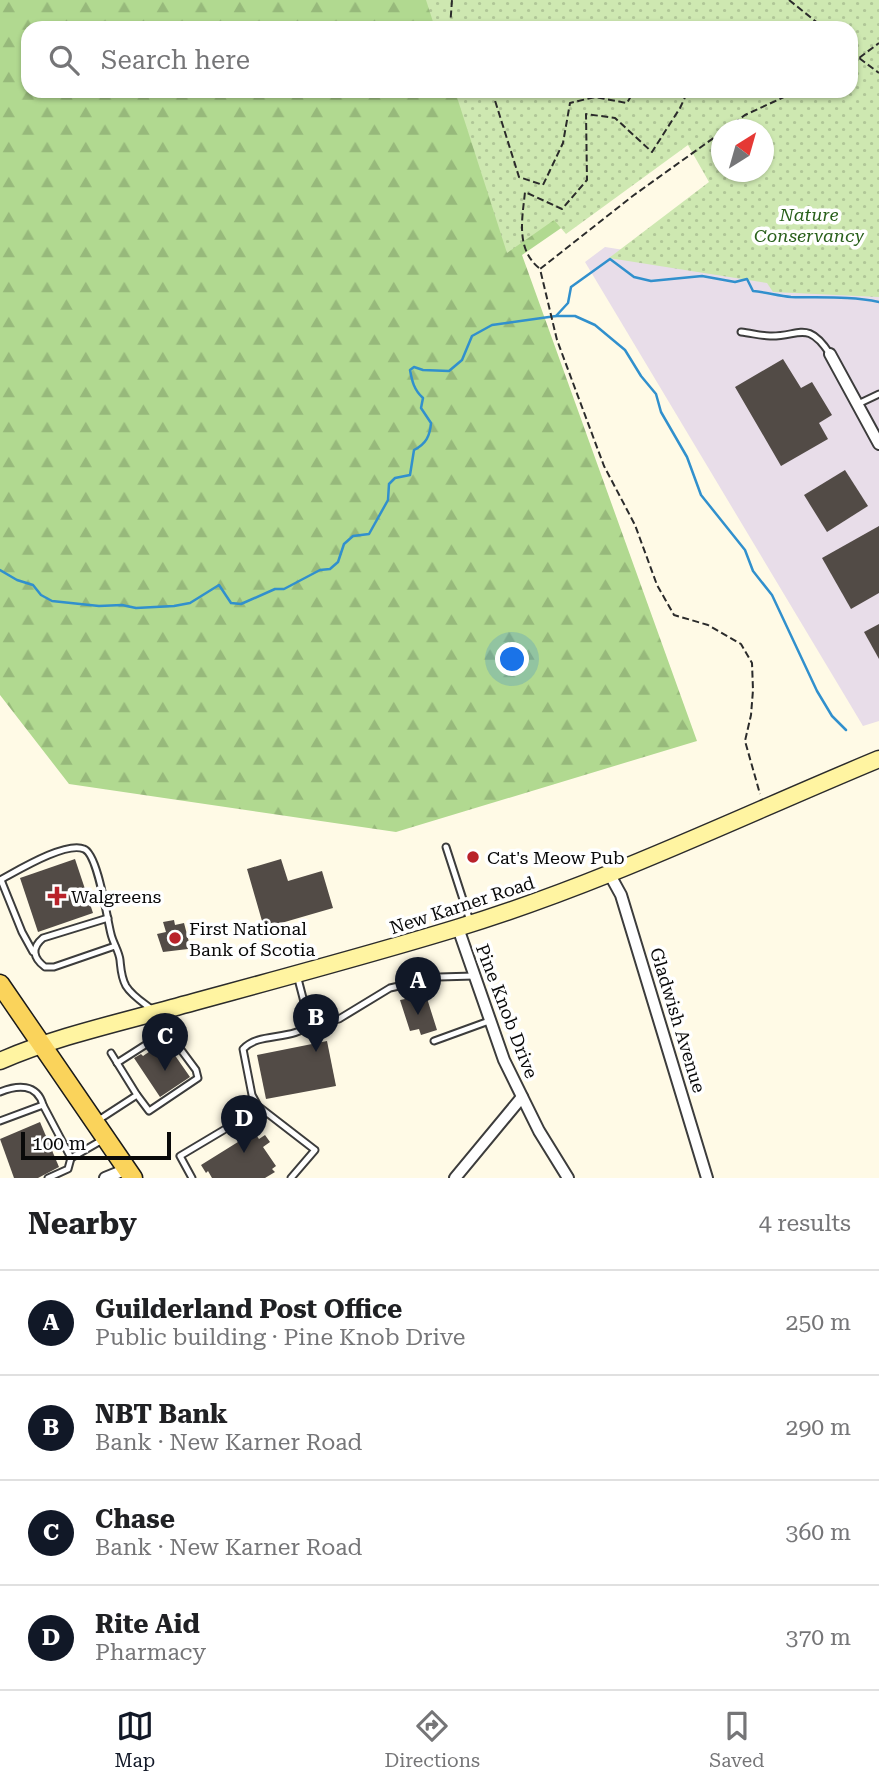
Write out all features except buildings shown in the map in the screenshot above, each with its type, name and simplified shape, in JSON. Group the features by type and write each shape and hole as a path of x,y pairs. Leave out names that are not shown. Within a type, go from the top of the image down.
{"main road":[{"name":"New Karner Road","path":"0,1061 111,1023 160,1012 464,926 610,875 879,759"},
{"path":"0,984 130,1174"}],"street":[{"path":"830,354 879,444"},
{"name":"Gladwish Avenue","path":"610,875 621,895 707,1178"},
{"name":"Pine Knob Drive","path":"464,926 474,976 504,1060 539,1131 568,1178"},
{"path":"455,1178 522,1097"},
{"path":"104,1178 130,1174"}],"lane":[{"path":"741,332 771,337 799,331 817,338 830,354"},
{"path":"858,404 879,394"},
{"path":"446,847 464,926"},
{"path":"111,1053 149,1111 198,1078 196,1070 167,1031 160,1012 127,987 89,852 83,848 74,848 38,859 1,880 22,932 38,962 44,967 54,967 115,946"},
{"path":"33,952 35,944 43,938 107,918"},
{"path":"297,974 310,1021 315,1025 339,1019 390,988 439,977 474,976"},
{"path":"434,1041 489,1021"},
{"path":"291,1178 315,1150 279,1125 258,1106 252,1095 243,1049 250,1042 302,1032 312,1023"},
{"path":"117,1063 167,1031"},
{"path":"0,1092 21,1086 40,1095 71,1157 68,1170 48,1178"},
{"path":"95,1123 137,1095"},
{"path":"0,1121 43,1105"},
{"path":"192,1178 179,1157 258,1106"},
{"path":"71,1157 106,1139"}],"path":[{"path":"450,21 452,0"},
{"path":"789,0 815,21"},
{"path":"879,43 859,60 879,73"},
{"path":"494,98 519,177 543,185 563,144 570,103 591,98"},
{"path":"600,98 627,103 630,98"},
{"path":"684,98 652,152 615,118 586,114 587,180 562,209 525,192 521,228 528,258 540,269 557,340 604,466 635,525 657,585 674,615 708,625 741,644 751,663 752,703 745,741 764,808"},
{"path":"740,119 782,98"},
{"path":"540,269 634,195 711,140"}],"shaded area":[{"path":"605,247 879,290 879,721 863,726 585,262"}],"green space":[{"path":"0,0 879,0 858,21 21,21 21,98 750,98 719,119 711,119 711,125 522,255 697,741 396,832 69,784 0,695"},
{"name":"Nature Conservancy","path":"426,0 879,0 879,297 773,292 767,283 609,258 709,182 688,145 566,234 554,220 507,253 457,98 858,98 858,21 433,21"}],"waterway":[{"path":"0,570 33,585 41,595 52,601 136,608 190,603 219,585 231,603 241,604 275,589 284,589 320,570 330,569 338,562 344,544 353,536 369,534 388,500 389,484 395,478 410,475 414,450 422,445 428,436 431,423 421,408 423,398 417,392 410,370 414,367 449,371 462,360 472,336 492,325 556,316 568,303 571,287 610,259 634,277 651,281 702,276 735,282 747,279 753,291 791,297 846,298 879,302"},
{"path":"556,316 575,316 595,325 625,350 656,394 661,412 687,457 701,495 745,550 753,571 772,595 817,691 832,716 846,730"}],"place":[{"name":"Cat's Meow Pub","path":"473,857"},
{"name":"Walgreens","path":"57,896"},
{"name":"First National Bank of Scotia","path":"175,938"},
{"name":"Guilderland Post Office","path":"418,1015"},
{"name":"NBT Bank","path":"316,1052"},
{"name":"Chase","path":"165,1071"},
{"name":"Rite Aid","path":"244,1153"}]}
